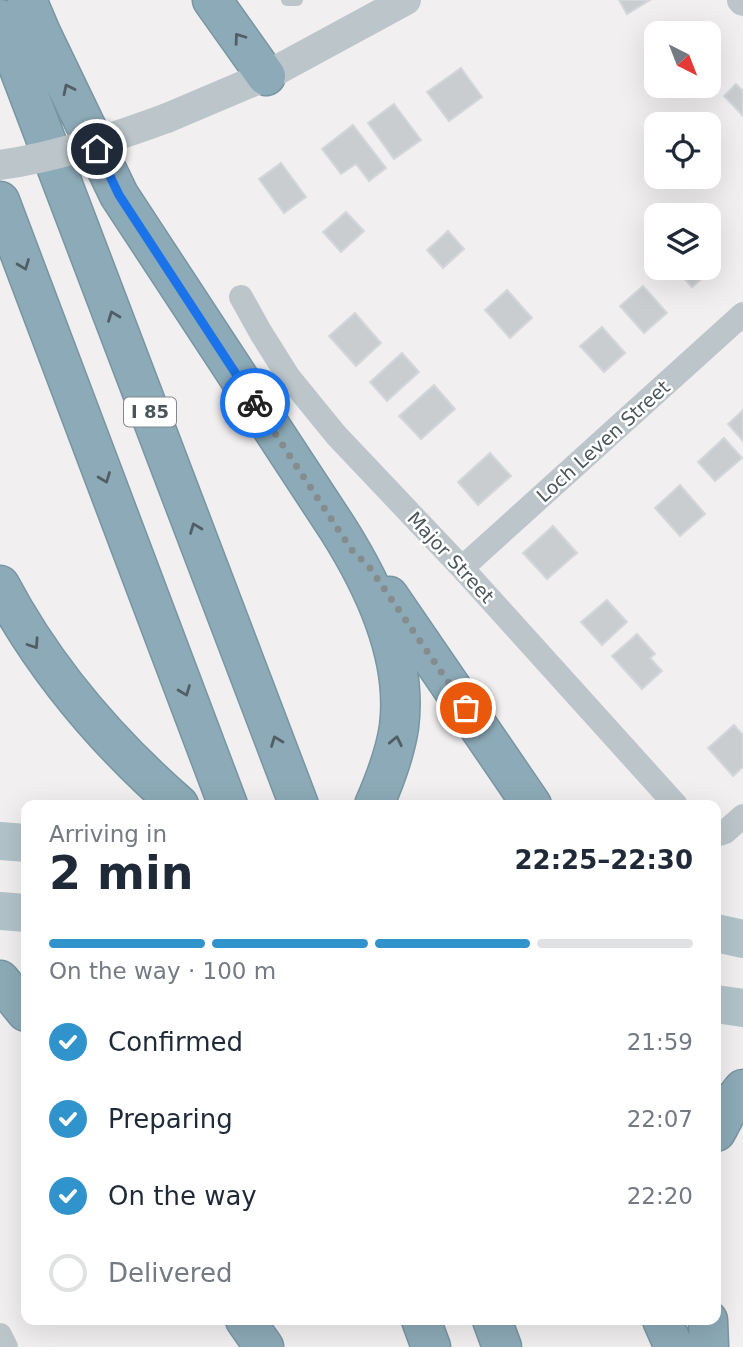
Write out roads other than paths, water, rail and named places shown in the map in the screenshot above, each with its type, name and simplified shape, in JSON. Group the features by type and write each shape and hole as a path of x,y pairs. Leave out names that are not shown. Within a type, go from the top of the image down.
{"highway":[{"path":"27,0 119,195 351,549 367,581 387,627 400,690 397,737 376,800"},
{"path":"212,0 266,76"},
{"name":"I 85","path":"0,19 297,800"},
{"path":"0,201 226,800"},
{"path":"351,549 370,568 529,800"},
{"path":"0,585 31,640 61,682 99,726 172,798"},
{"path":"0,981 21,1006"},
{"path":"721,1123 743,1089"},
{"path":"249,1325 264,1347"},
{"path":"423,1325 431,1347"},
{"path":"494,1325 502,1347"},
{"path":"664,1325 674,1347"},
{"path":"708,1325 709,1347"}],"main road":[{"path":"0,841 21,843"},
{"path":"0,911 21,913"},
{"path":"721,934 743,939"},
{"path":"721,1005 743,1008"}],"street":[{"path":"0,165 53,155 167,118 266,76 404,0"},
{"name":"Major Street","path":"241,297 288,376 336,435 462,568 671,800"},
{"name":"Loch Leven Street","path":"462,568 743,314"},
{"path":"721,833 743,816"},
{"path":"0,1335 6,1347"}],"lane":[{"path":"287,0 297,0"}]}
